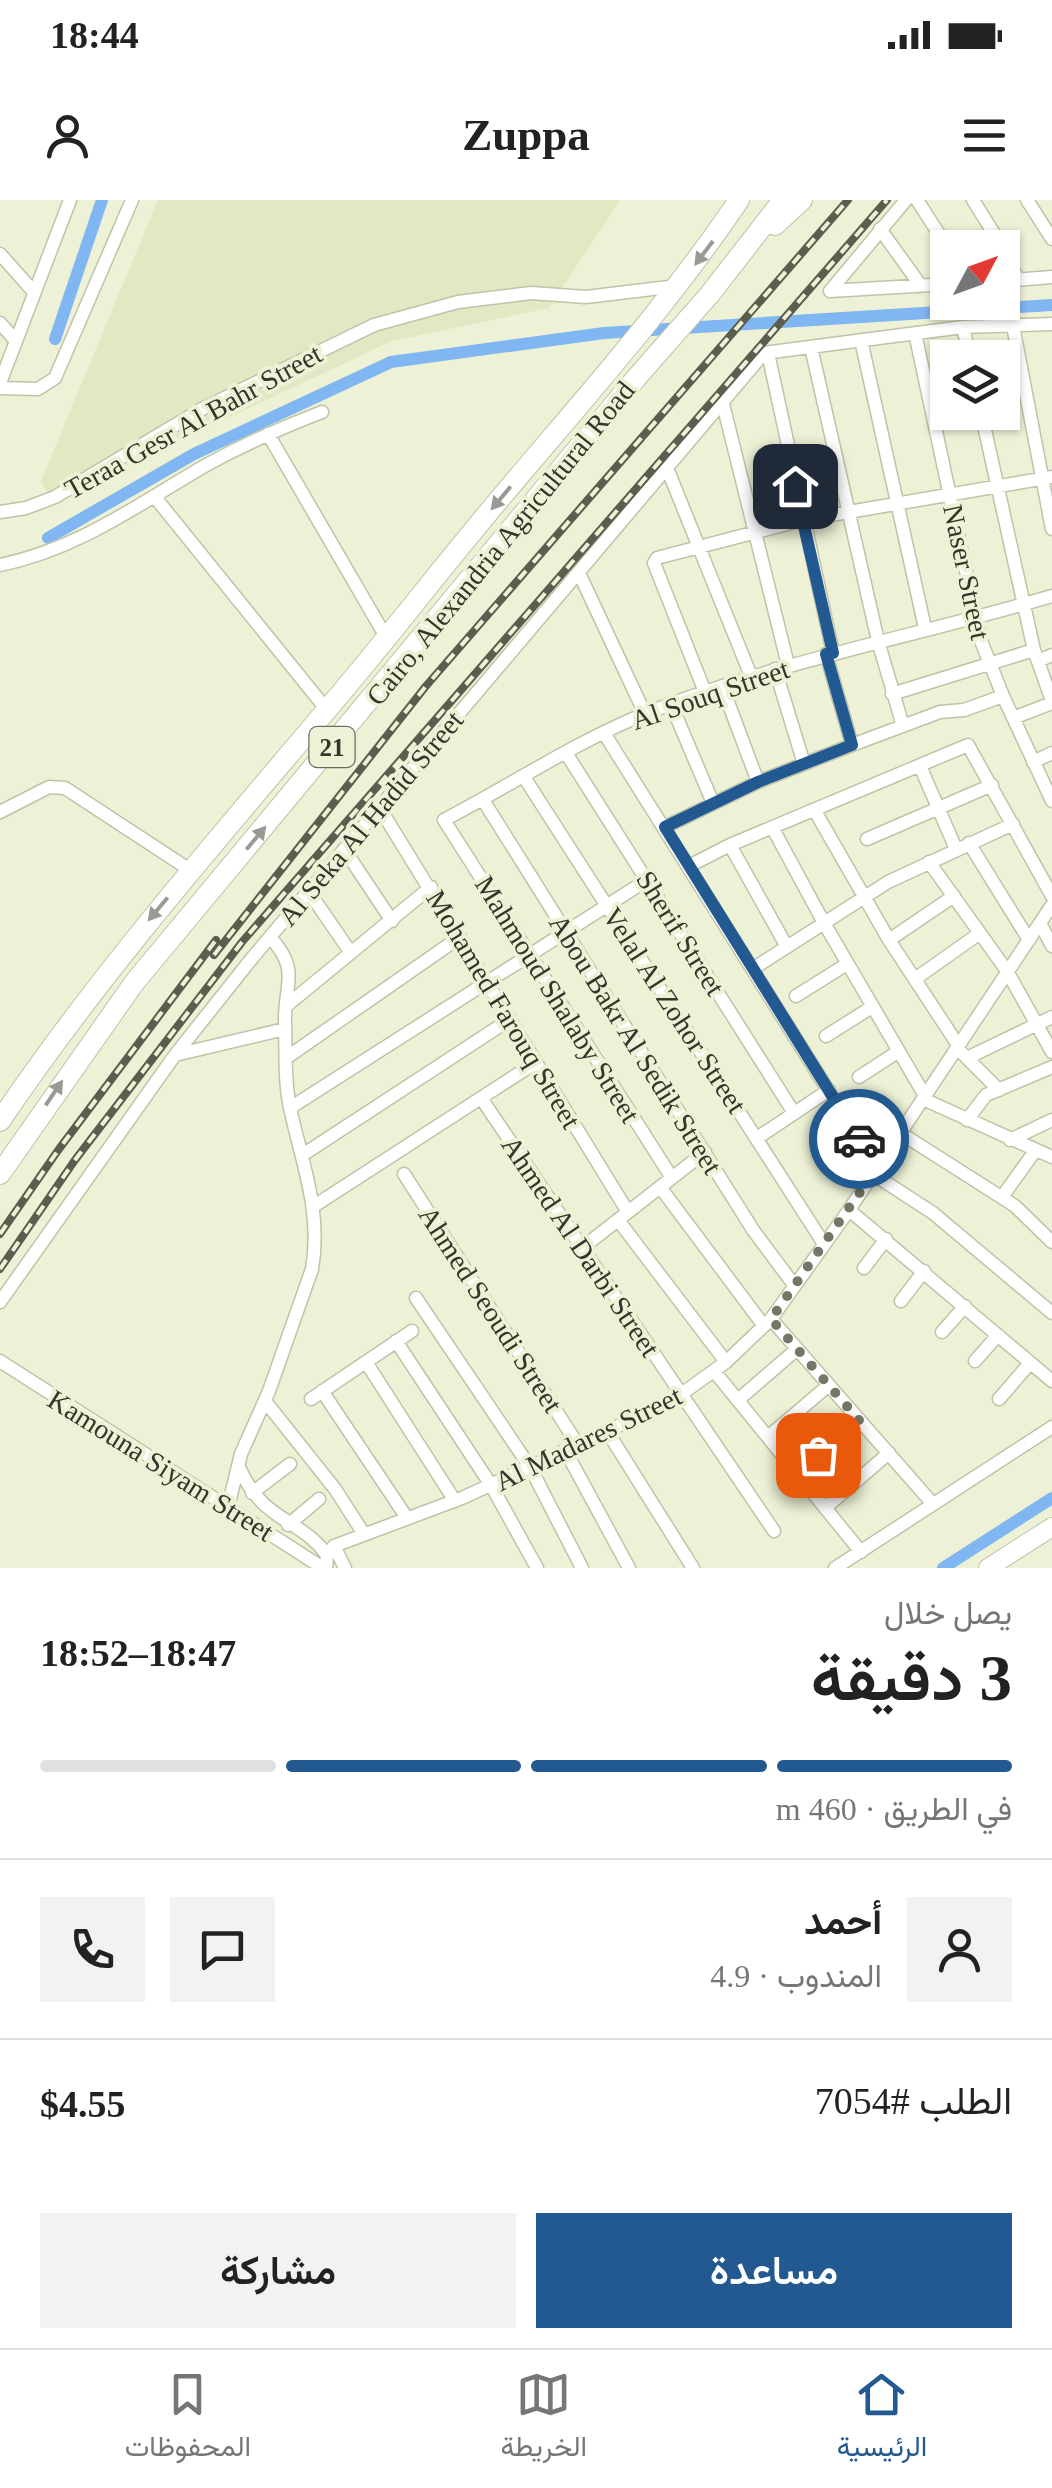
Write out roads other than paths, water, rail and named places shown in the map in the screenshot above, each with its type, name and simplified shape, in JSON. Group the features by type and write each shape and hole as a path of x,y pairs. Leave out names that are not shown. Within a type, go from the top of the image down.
{"highway":[{"name":"Cairo, Alexandria Agricultural Road","path":"0,1121 112,964 680,286 739,200"},
{"name":"Cairo, Alexandria Agricultural Road","path":"0,1174 134,982 710,294 783,200"},
{"path":"736,259 802,200"}],"main road":[{"path":"988,1568 1052,1528"}],"street":[{"path":"70,200 14,339 0,385 38,389 55,378 132,200"},
{"path":"906,200 830,291 930,285"},
{"path":"917,200 936,230"},
{"path":"973,200 992,230"},
{"path":"1027,200 1052,240"},
{"path":"880,229 921,286"},
{"path":"0,254 33,291"},
{"path":"1020,280 1052,278"},
{"name":"Teraa Gesr Al Bahr Street","path":"0,512 55,497 202,410 374,325 458,302 532,293 586,296 680,286"},
{"path":"0,323 14,339"},
{"path":"852,745 766,353 963,327 1052,324"},
{"path":"1013,326 1047,477 1052,529"},
{"path":"963,327 966,340"},
{"name":"Naser Street","path":"916,333 988,663 1050,790"},
{"path":"861,340 925,628"},
{"path":"811,347 878,641 903,726"},
{"name":"Al Seka Al Hadid Street","path":"0,1302 175,1055 270,936 766,353"},
{"path":"724,404 804,764"},
{"path":"0,566 80,540 268,434 322,412"},
{"path":"986,430 1024,604 1052,702 1013,718"},
{"path":"268,434 386,637"},
{"path":"667,468 750,676"},
{"path":"705,692 655,560 802,520 1047,477"},
{"path":"154,496 327,710"},
{"path":"579,573 645,714"},
{"name":"Al Souq Street","path":"444,820 604,733 671,704 750,676 1052,596"},
{"path":"892,694 988,663 1041,655"},
{"path":"722,686 758,782"},
{"path":"665,827 758,782 852,745 940,712 964,710 1003,696"},
{"path":"671,704 713,803"},
{"path":"604,733 754,968 875,1171 943,1220 1052,1313"},
{"path":"689,866 968,745 1052,896"},
{"path":"1034,762 1052,753"},
{"name":"Sherif Street","path":"566,754 794,1112"},
{"path":"920,766 938,808 1029,940"},
{"name":"Velal Al Zohor Street","path":"524,777 824,1244"},
{"path":"867,839 992,785"},
{"path":"0,812 49,787 64,788 190,870"},
{"name":"Abou Bakr Al Sedik Street","path":"482,800 753,1230 794,1285"},
{"name":"Mohamed Farouq Street","path":"379,807 431,887 623,1216 738,1400 861,1552"},
{"path":"815,811 889,940 961,1050 999,1090"},
{"name":"Mahmoud Shalaby Street","path":"444,820 666,1183 768,1322 797,1349 932,1503"},
{"path":"754,968 863,896 1014,824"},
{"path":"772,827 924,1097 1052,1157"},
{"path":"730,845 787,947"},
{"path":"344,850 392,921"},
{"path":"930,862 1007,970 1052,1052"},
{"path":"290,1108 647,880"},
{"path":"285,1008 431,887"},
{"path":"308,892 351,953"},
{"path":"889,940 954,896"},
{"name":"Al Madares Street","path":"327,1559 364,1534 455,1501 607,1431 680,1395 720,1366 768,1322 850,1210 899,1132 961,1050 1007,970 1052,905"},
{"path":"1040,924 1052,946"},
{"path":"914,978 980,933"},
{"path":"228,1507 312,1269 316,1240 304,1154 290,1108 285,1008 292,972 270,936"},
{"path":"286,1058 460,937"},
{"path":"796,996 847,964"},
{"path":"826,1036 872,1006"},
{"path":"961,1050 1052,1017"},
{"path":"304,1154 510,1020"},
{"path":"175,1055 286,1029"},
{"path":"859,1077 900,1051"},
{"path":"314,1206 535,1063"},
{"path":"968,1120 986,1096 1052,1067"},
{"path":"758,1138 829,1090"},
{"name":"Ahmed Al Darbi Street","path":"481,1098 774,1530"},
{"path":"1010,1140 1052,1120"},
{"path":"899,1132 1002,1197 1052,1242"},
{"path":"1002,1197 1035,1151"},
{"path":"582,1248 705,1152"},
{"name":"Ahmed Seoudi Street","path":"404,1174 571,1447 629,1568"},
{"path":"850,1210 1052,1382"},
{"path":"864,1268 886,1239"},
{"path":"901,1301 924,1271"},
{"path":"416,1298 530,1467 582,1568"},
{"path":"942,1332 965,1306"},
{"path":"407,1518 317,1394 412,1331"},
{"path":"976,1360 998,1335"},
{"path":"396,1342 491,1485 537,1568"},
{"path":"738,1400 797,1349"},
{"name":"Kamouna Siyam Street","path":"0,1361 228,1507 327,1559"},
{"path":"366,1362 455,1501"},
{"path":"999,1399 1030,1363"},
{"path":"768,1438 829,1385"},
{"path":"265,1401 336,1489 364,1534"},
{"path":"796,1472 859,1420"},
{"path":"834,1568 1052,1428"},
{"path":"607,1431 693,1568"},
{"path":"826,1508 888,1453"},
{"path":"252,1494 290,1464"},
{"path":"239,1467 252,1494 268,1511 314,1541 327,1559 345,1568"},
{"path":"288,1524 319,1499"}],"waterway":[{"path":"55,339 102,200"},
{"path":"48,538 194,454 391,362 604,333 1052,305"},
{"path":"943,1568 1052,1498"}],"railway":[{"path":"214,955 426,686 848,200"},
{"path":"0,1269 75,1160 242,942 887,200"},
{"path":"0,1234 216,940"}]}
